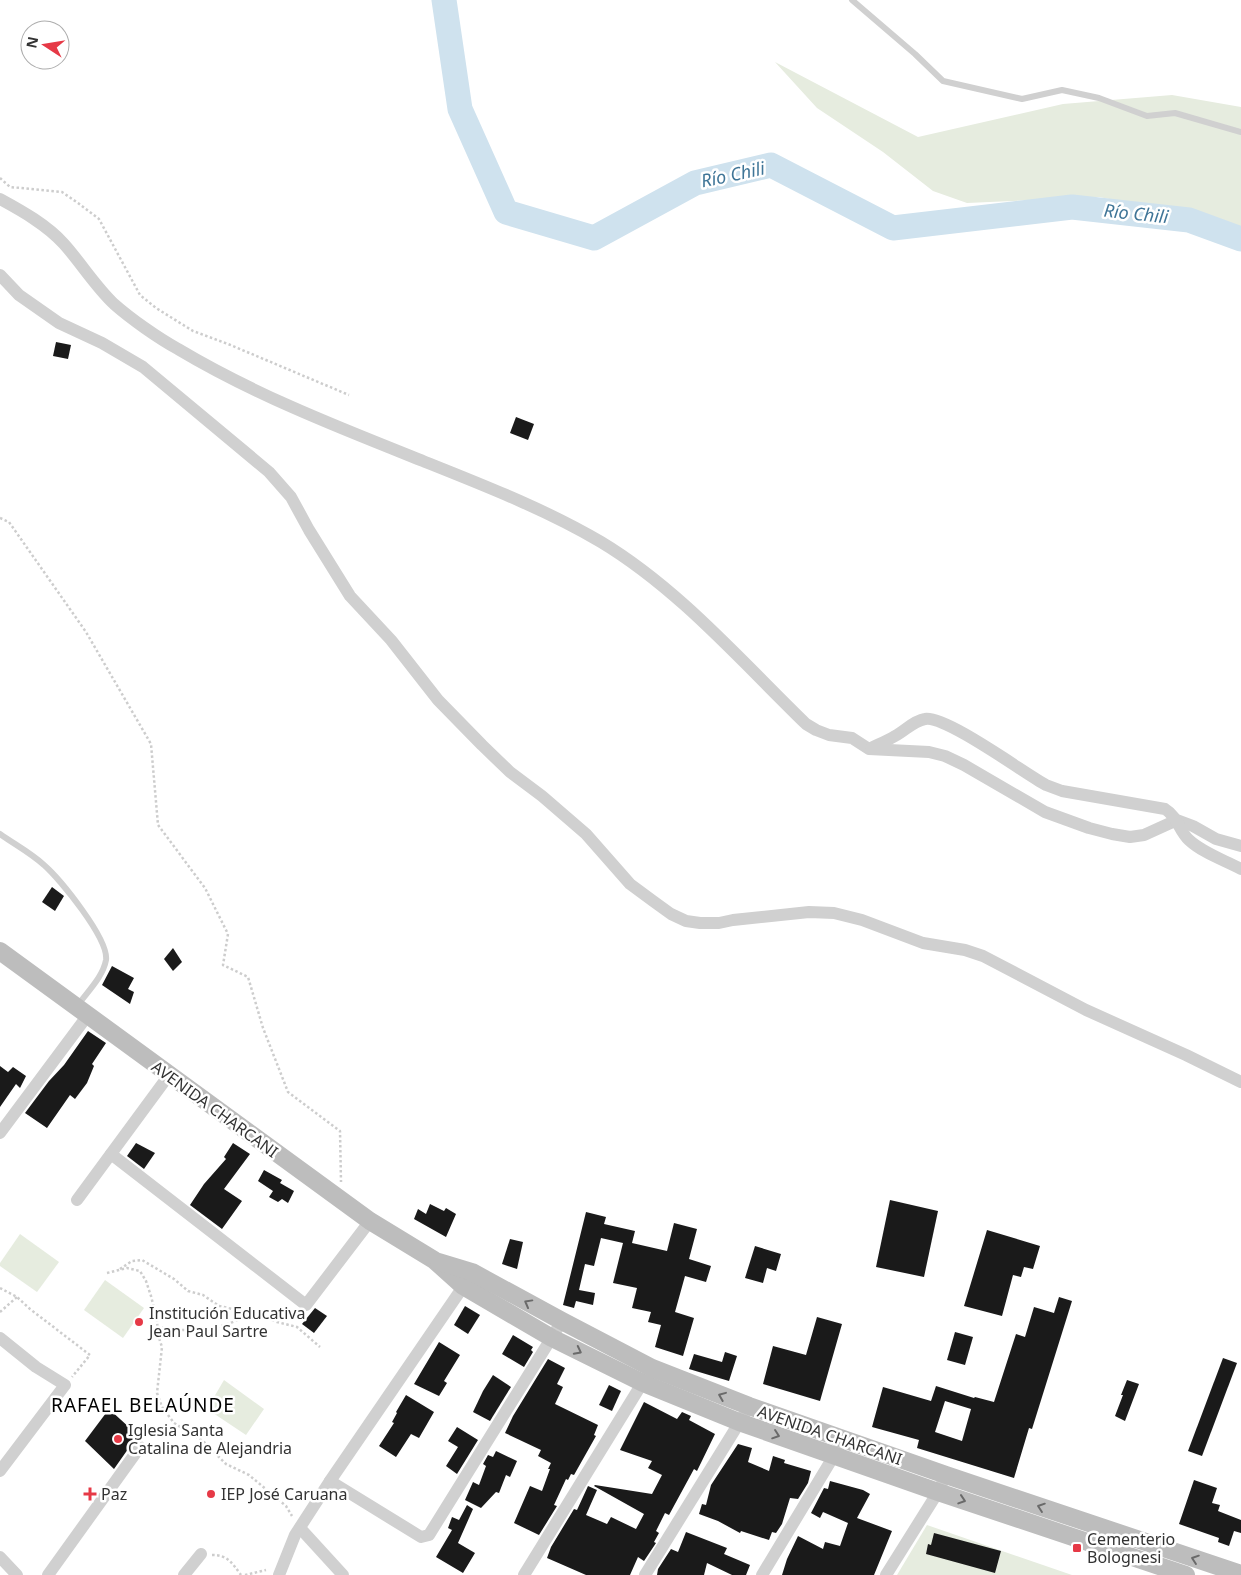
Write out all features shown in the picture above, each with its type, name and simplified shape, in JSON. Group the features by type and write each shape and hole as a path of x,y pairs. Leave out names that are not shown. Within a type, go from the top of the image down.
{"main road":[{"name":"AVENIDA CHARCANI","path":"2,956 82,1011 370,1221 468,1279 562,1321 652,1368 749,1406 843,1440 1241,1574"},
{"name":"AVENIDA CHARCANI","path":"468,1279 552,1338 643,1383 739,1422 938,1492 1186,1575"}],"street":[{"path":"0,199 47,228 64,243 114,304 176,348 217,371 320,420 505,495 600,542 637,566 736,654 806,724 816,730 852,738 869,749 929,752 945,756 1045,812 1076,824 1112,834 1130,837 1144,835 1177,820 1216,838 1241,846"},
{"path":"0,275 19,295 59,322 143,366 269,472 291,497 350,596 390,640 438,700 510,772 542,796 586,834 630,884 671,914 686,921 700,923 809,912 834,913 862,920 923,943 965,950 983,956 1086,1010 1241,1082"},
{"path":"869,749 896,736 913,724 925,719 933,719 953,728 1046,786 1062,791 1166,810 1177,820 1182,832 1189,840 1200,848 1241,869"},
{"path":"0,1133 82,1011"},
{"path":"77,1200 169,1075"},
{"path":"111,1154 306,1306 370,1221"},
{"path":"280,1572 295,1535 468,1279"},
{"path":"330,1481 421,1537 429,1535 562,1321"},
{"path":"0,1338 36,1367 65,1385 0,1471"},
{"path":"524,1575 652,1368"},
{"path":"645,1575 749,1406"},
{"path":"762,1575 843,1440"},
{"path":"48,1575 140,1447"},
{"path":"886,1575 938,1492 946,1475"},
{"path":"300,1528 343,1575"},
{"path":"184,1575 201,1554"},
{"path":"0,1557 17,1575"}],"lane":[{"path":"852,0 943,81 1022,99 1062,90 1099,98 1147,116 1175,112 1241,132"},
{"path":"0,834 43,864 60,880 95,927 107,958 103,971 82,1011"}],"path":[{"path":"0,178 10,187 62,192 78,202 99,219 140,295 156,308 192,331 228,344 349,395"},
{"path":"0,518 9,522 86,632 150,744 158,825 205,888 228,934 223,965 248,977 262,1028 288,1092 340,1130 342,1201"},
{"path":"119,1270 132,1261 142,1260 174,1279 188,1291 203,1295 219,1306 251,1313 297,1327 320,1347"},
{"path":"107,1273 127,1268 140,1271 146,1281 162,1347 157,1393 162,1407 174,1423 203,1440 226,1464 249,1475 286,1506 300,1528"},
{"path":"0,1288 16,1298 90,1355 65,1385"},
{"path":"0,1312 16,1298"},
{"path":"158,1327 194,1331 217,1328 238,1321 251,1313"},
{"path":"201,1554 222,1555 243,1575 256,1572 280,1572"}],"shaded area":[{"path":"775,62 918,137 1063,104 1172,95 1241,107 1241,228 1183,213 1099,197 967,203 933,191 883,152 817,108"},
{"path":"20,1234 59,1262 37,1292 0,1266 0,1263"},
{"path":"105,1280 144,1308 123,1338 84,1310"},
{"path":"224,1380 264,1409 246,1435 207,1409"},
{"path":"927,1525 1072,1575 897,1575"}],"building":[{"path":"56,342 71,345 68,359 53,356"},
{"path":"516,417 534,424 528,440 510,433"},
{"path":"52,887 64,896 55,911 42,902"},
{"path":"173,948 182,962 173,971 164,959"},
{"path":"112,966 134,978 128,989 134,992 130,1004 102,985"},
{"path":"88,1031 106,1043 92,1064 94,1066 87,1083 75,1099 70,1095 47,1128 25,1113 49,1081 64,1065"},
{"path":"0,1066 8,1072 13,1067 26,1076 20,1088 16,1084 0,1107"},
{"path":"136,1143 155,1153 144,1169 127,1156"},
{"path":"233,1143 250,1154 224,1189 242,1201 222,1229 190,1205 204,1184 226,1159 224,1157"},
{"path":"264,1170 282,1180 280,1183 294,1191 288,1203 282,1199 278,1202 269,1197 273,1191 258,1181"},
{"path":"890,1200 938,1211 924,1277 876,1267"},
{"path":"430,1204 444,1211 446,1208 456,1214 446,1237 414,1219 418,1209 426,1214"},
{"path":"586,1212 606,1217 604,1224 635,1231 632,1243 667,1251 674,1223 697,1229 689,1259 711,1266 706,1282 685,1276 675,1312 694,1318 683,1356 655,1347 661,1325 648,1322 651,1312 632,1308 637,1288 613,1283 623,1243 601,1238 594,1266 585,1264 579,1290 595,1293 593,1305 576,1301 574,1308 563,1305"},
{"path":"987,1230 1040,1246 1033,1269 1024,1267 1021,1277 1013,1275 1002,1316 964,1306"},
{"path":"510,1239 523,1242 517,1269 502,1264"},
{"path":"755,1246 781,1254 776,1271 767,1268 763,1283 745,1278"},
{"path":"1059,1297 1072,1301 1032,1429 1029,1428 1014,1478 917,1448 919,1440 872,1427 883,1387 931,1401 936,1386 994,1402 1016,1334 1025,1337 1034,1307 1054,1313","holes":["945,1401 971,1409 962,1441 935,1432"]},
{"path":"465,1306 480,1315 468,1334 454,1325"},
{"path":"315,1308 327,1316 314,1333 302,1324"},
{"path":"817,1317 842,1324 820,1401 763,1384 773,1346 806,1355"},
{"path":"955,1332 973,1337 965,1365 947,1360"},
{"path":"513,1335 533,1347 531,1350 533,1352 524,1367 502,1354"},
{"path":"439,1342 460,1355 444,1381 447,1383 439,1396 414,1384"},
{"path":"725,1352 737,1356 729,1381 689,1369 694,1354 722,1362"},
{"path":"1223,1358 1237,1363 1202,1456 1188,1451"},
{"path":"548,1359 565,1368 557,1384 563,1387 555,1404 598,1425 594,1435 596,1436 574,1475 571,1474 568,1480 566,1479 554,1505 557,1506 539,1535 514,1523 530,1486 542,1491 551,1463 538,1456 541,1450 505,1433 513,1416"},
{"path":"493,1375 511,1387 490,1421 473,1412"},
{"path":"1127,1380 1139,1384 1125,1421 1115,1416"},
{"path":"609,1385 621,1391 612,1411 599,1405"},
{"path":"406,1395 434,1412 419,1438 411,1434 396,1457 379,1446 394,1423 392,1422 396,1412"},
{"path":"644,1402 677,1419 682,1412 691,1416 689,1420 715,1434 697,1471 694,1469 669,1515 665,1513 656,1531 659,1533 654,1542 656,1543 644,1561 638,1557 630,1575 586,1575 547,1558 551,1547 574,1509 577,1510 588,1486 597,1490 586,1515 607,1524 611,1517 636,1529 644,1514 594,1486 652,1494 662,1475 648,1468 652,1461 620,1450"},
{"path":"109,1409 142,1439 137,1439 133,1442 114,1469 85,1441"},
{"path":"457,1427 478,1440 457,1474 446,1466 458,1447 448,1441"},
{"path":"738,1444 752,1448 748,1462 769,1471 773,1456 785,1460 784,1463 811,1471 808,1483 798,1499 790,1498 782,1524 776,1533 772,1532 769,1540 741,1531 740,1533 718,1521 699,1514 702,1504 706,1505 711,1485"},
{"path":"496,1451 517,1461 510,1477 506,1475 499,1493 496,1492 481,1508 465,1500 473,1482 479,1485 486,1466 483,1464 488,1455 493,1457"},
{"path":"1194,1480 1217,1488 1212,1503 1220,1505 1218,1511 1241,1520 1241,1533 1234,1531 1229,1546 1218,1542 1219,1538 1179,1524"},
{"path":"830,1481 863,1490 870,1494 857,1518 892,1531 874,1575 782,1575 798,1536 823,1549 825,1542 840,1546 848,1523 823,1512 820,1518 811,1513 824,1488 828,1489"},
{"path":"467,1505 473,1509 458,1543 475,1553 463,1573 436,1557 452,1530 448,1528 452,1517 459,1520"},
{"path":"686,1532 727,1548 724,1554 750,1565 746,1575 732,1575 707,1563 704,1575 657,1575 658,1569 671,1549 678,1552"},
{"path":"934,1533 1001,1551 995,1573 926,1554 928,1544 931,1545"}],"waterway":[{"name":"Río Chili","path":"444,0 460,109 506,212 594,238 695,183 771,165 893,228 1072,207 1189,220 1241,239"}],"place":[{"name":"Institución Educativa Jean Paul Sartre","path":"139,1322"},
{"name":"Iglesia Santa Catalina de Alejandria","path":"118,1439"},
{"name":"Paz","path":"90,1494"},
{"name":"IEP José Caruana","path":"211,1494"},
{"name":"Cementerio Bolognesi","path":"1077,1548"}],"district":[{"name":"RAFAEL BELAÚNDE","path":"143,1405"}]}
